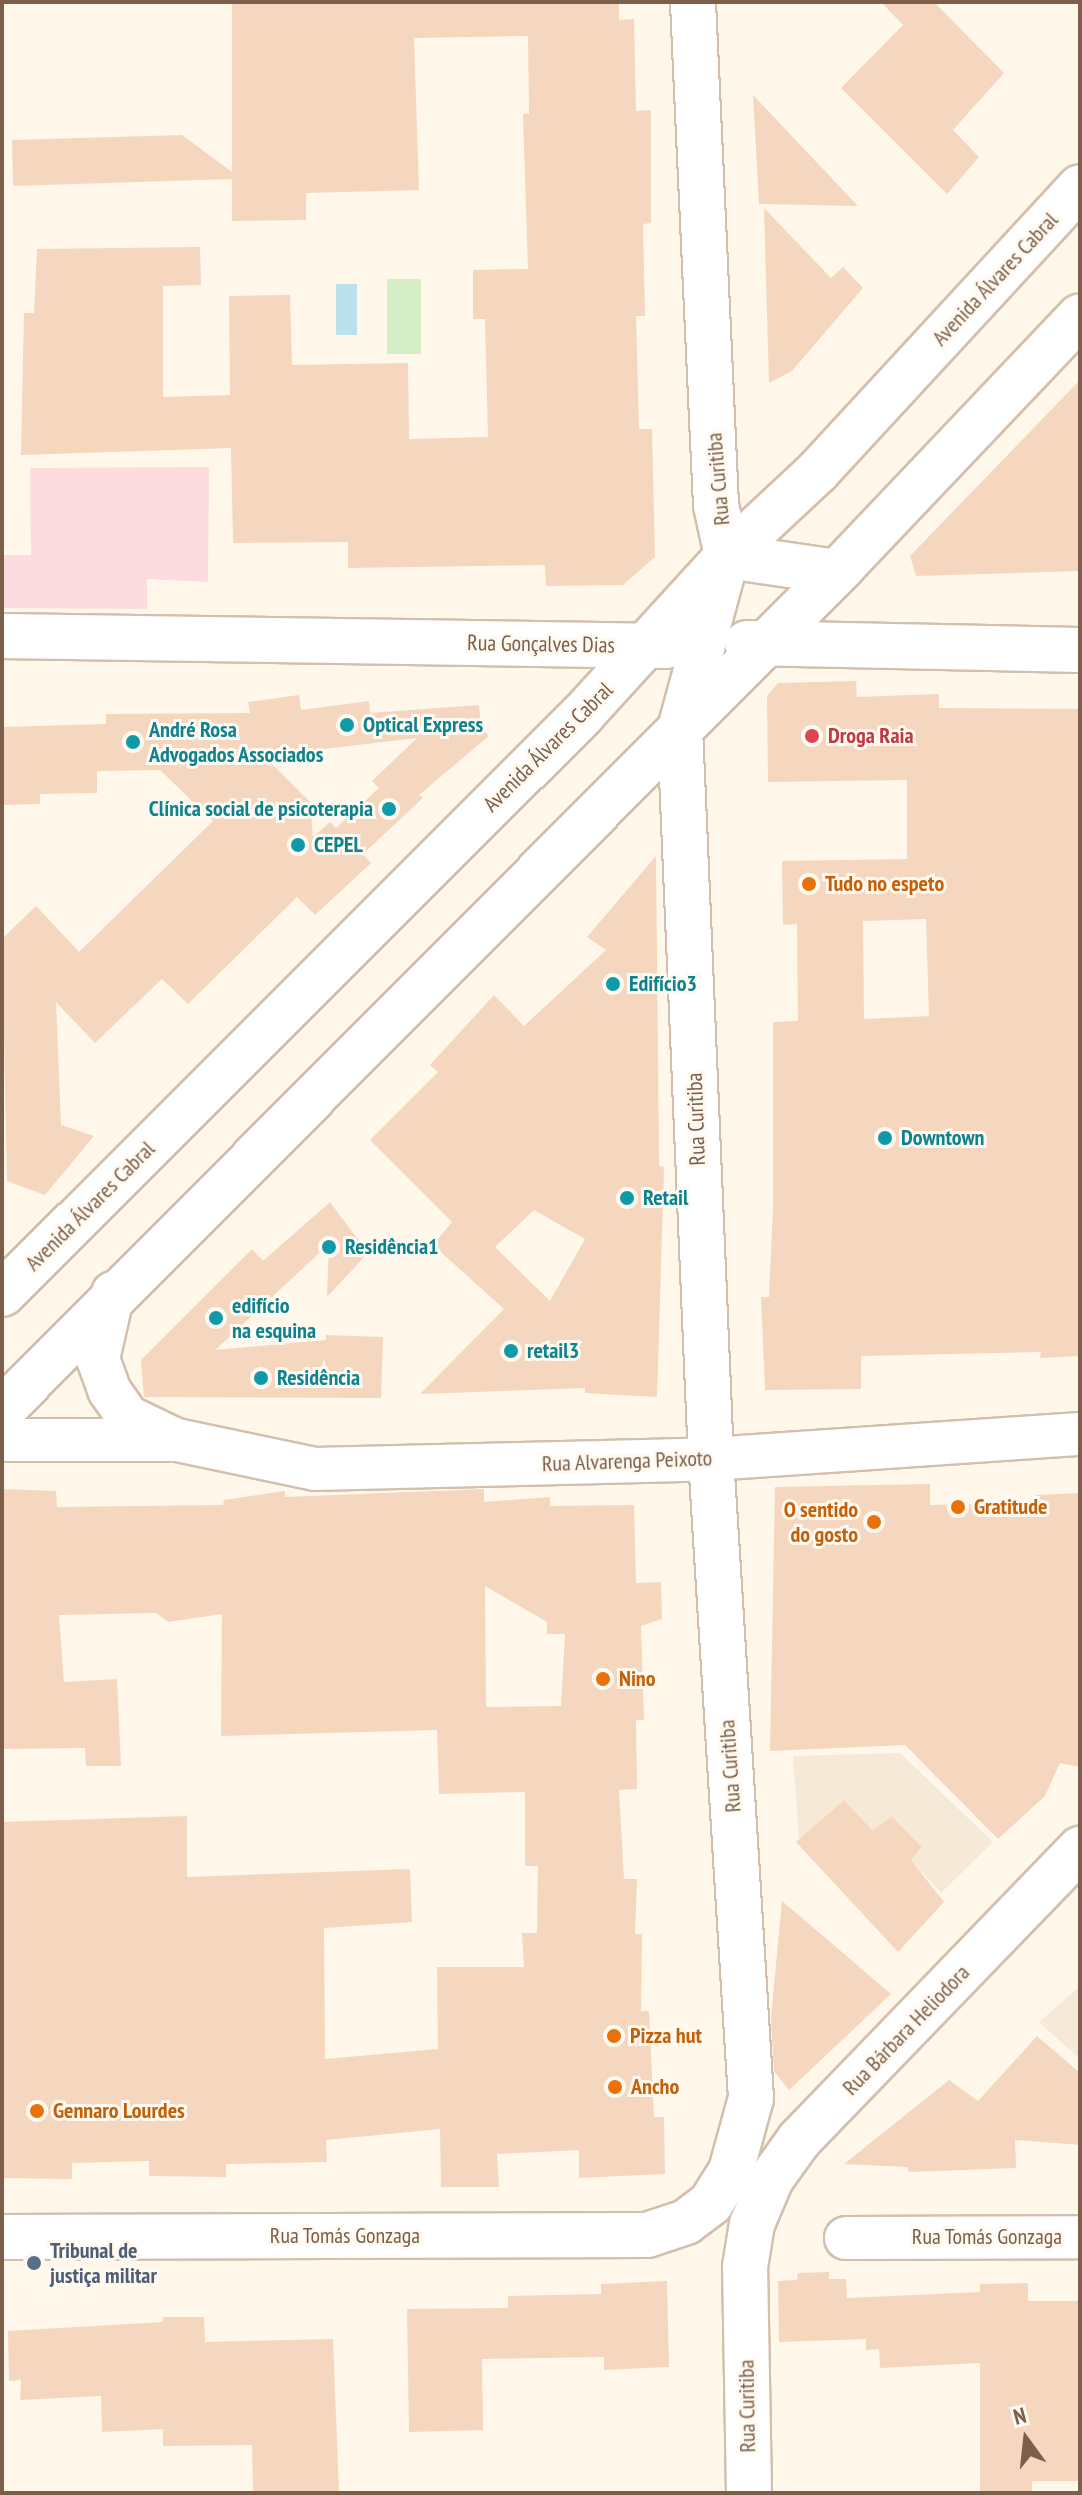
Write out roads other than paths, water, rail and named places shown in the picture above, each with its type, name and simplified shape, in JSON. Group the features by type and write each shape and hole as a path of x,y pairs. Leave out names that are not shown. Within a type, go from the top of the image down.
{"street":[{"name":"Rua Curitiba","path":"686,2222 711,2203 731,2171 751,2098 711,1459 680,729 727,556 716,505 693,2"},
{"name":"Avenida Álvares Cabral","path":"8,1283 648,646 727,556 818,471 1080,187"},
{"path":"2,1410 113,1293 837,572 1080,316"},
{"path":"727,556 837,572"},
{"name":"Rua Gonçalves Dias","path":"2,636 648,646 765,642 1080,650"},
{"name":"Rua Alvarenga Peixoto","path":"113,1293 98,1359 109,1390 128,1417 177,1440"},
{"name":"Rua Alvarenga Peixoto","path":"2,1440 177,1440 315,1469 711,1459 1080,1434"},
{"name":"Rua Bárbara Heliodora","path":"752,2224 771,2179 799,2140 1080,1849"},
{"path":"751,2098 764,2125 799,2140"},
{"name":"Rua Tomás Gonzaga","path":"2,2237 647,2235 686,2222"},
{"name":"Rua Curitiba","path":"749,2493 745,2281 752,2224"},
{"name":"Rua Tomás Gonzaga","path":"846,2238 1080,2237"}],"water":[{"path":"336,284 357,284 357,335 336,335"}],"place":[{"name":"Optical Express","path":"347,725"},
{"name":"Droga Raia","path":"812,736"},
{"name":"André Rosa Advogados Associados","path":"133,742"},
{"name":"Clínica social de psicoterapia","path":"389,809"},
{"name":"CEPEL","path":"298,845"},
{"name":"Tudo no espeto","path":"809,884"},
{"name":"Edifício3","path":"613,984"},
{"name":"Downtown","path":"885,1138"},
{"name":"Retail","path":"627,1198"},
{"name":"Residência1","path":"329,1247"},
{"name":"edifício na esquina","path":"216,1318"},
{"name":"retail3","path":"511,1351"},
{"name":"Residência","path":"261,1378"},
{"name":"Gratitude","path":"958,1507"},
{"name":"O sentido do gosto","path":"874,1522"},
{"name":"Nino","path":"603,1679"},
{"name":"Pizza hut","path":"614,2036"},
{"name":"Ancho","path":"615,2087"},
{"name":"Gennaro Lourdes","path":"37,2111"},
{"name":"Tribunal de justiça militar","path":"34,2263"}]}
